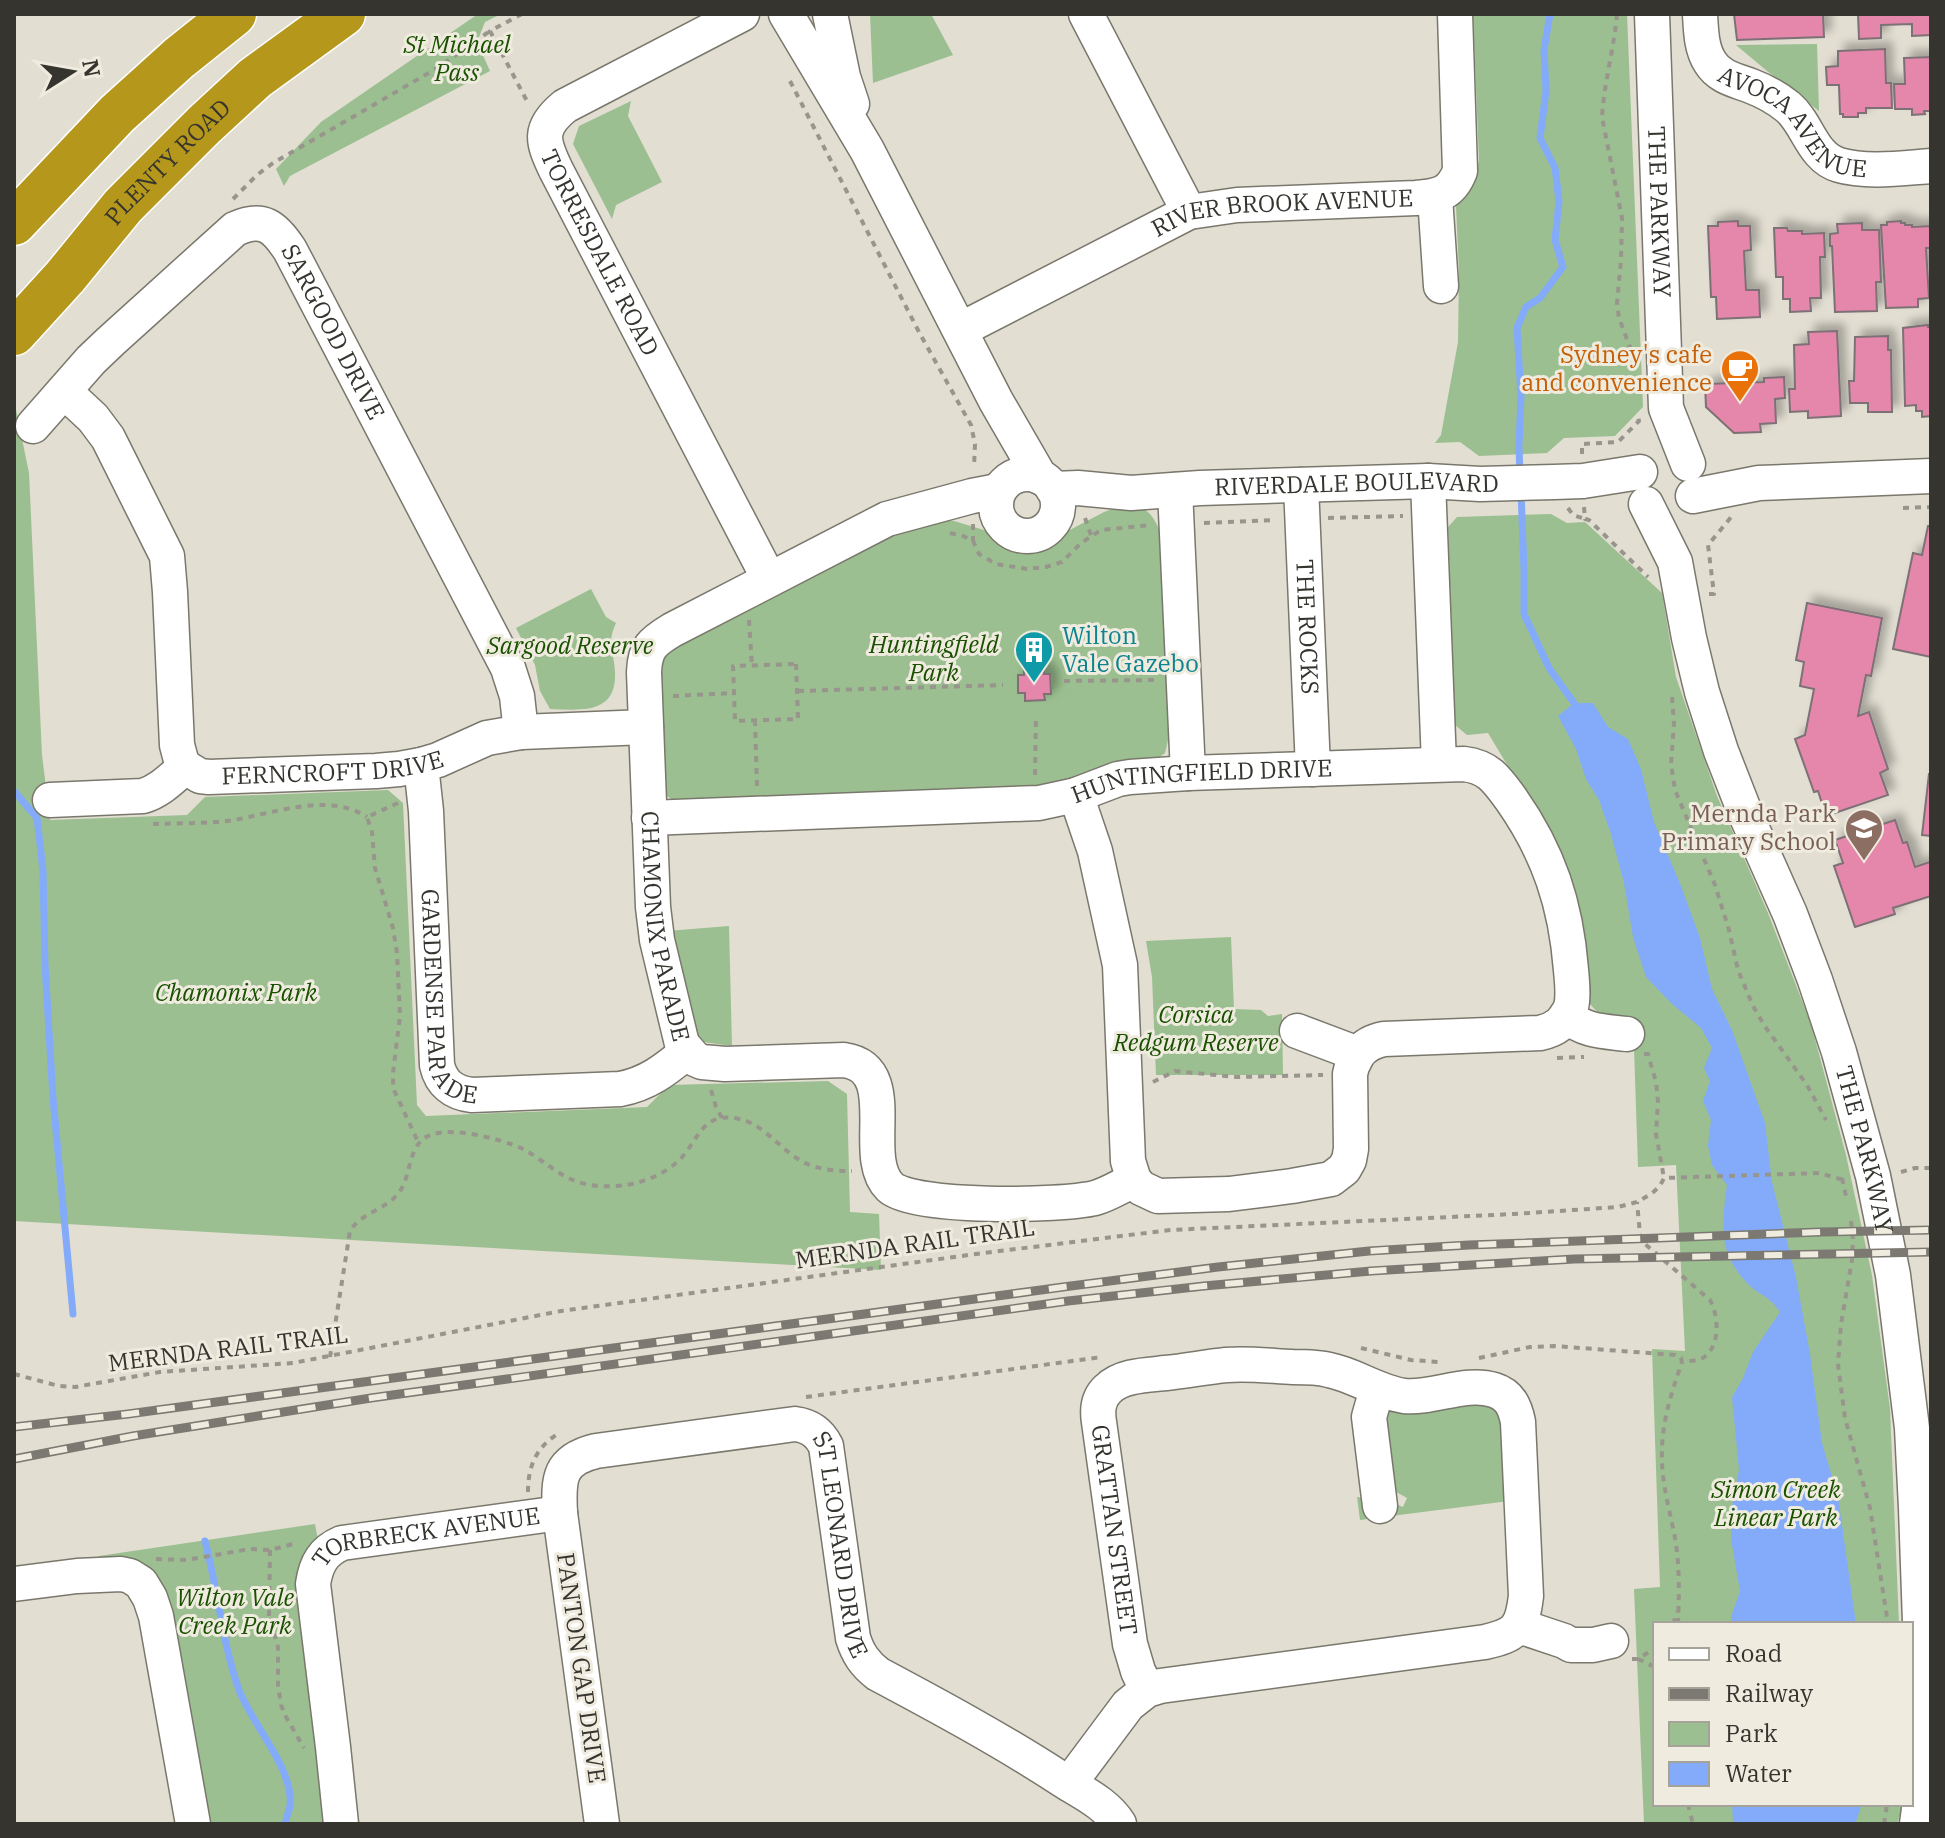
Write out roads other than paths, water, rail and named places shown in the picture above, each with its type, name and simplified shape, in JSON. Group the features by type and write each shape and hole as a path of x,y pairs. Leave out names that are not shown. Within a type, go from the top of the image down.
{"highway":[{"path":"14,223 117,114 234,14"},
{"name":"PLENTY ROAD","path":"14,333 123,206 204,125 255,78 343,14"}],"street":[{"name":"TORRESDALE ROAD","path":"742,14 571,102 552,117 545,137 547,152 556,170 769,579"},
{"path":"786,14 867,150 996,401 1056,498 1055,517 1041,532 1032,535 1012,532 982,513"},
{"path":"830,14 843,77 867,150"},
{"path":"1086,14 1189,212"},
{"name":"RIVER BROOK AVENUE","path":"960,330 1189,212 1237,205 1435,197 1445,192 1453,185 1460,171 1455,14"},
{"name":"THE PARKWAY","path":"1652,14 1666,408 1690,485 1675,562"},
{"name":"AVOCA AVENUE","path":"1700,14 1704,50 1710,63 1719,73 1772,96 1790,109 1826,159 1838,165 1872,169 1931,166"},
{"path":"1435,197 1441,286"},
{"name":"SARGOOD DRIVE","path":"33,426 111,341 235,229 253,223 275,229 290,250 508,668 517,696 521,732"},
{"name":"FERNCROFT DRIVE","path":"64,391 93,418 108,438 167,556 175,730 185,767 200,776 376,771 421,765 487,738 521,732 646,727"},
{"path":"982,513 1000,436 996,401"},
{"name":"THE PARKWAY","path":"1666,408 1643,483 1675,562 1702,692 1721,751 1790,914 1839,1052 1873,1176 1893,1275 1912,1428 1928,1781 1917,1824"},
{"path":"1663,455 1681,458 1690,485 1679,510 1670,513 1653,510 1643,483 1663,455"},
{"path":"982,513 1007,481 1014,477 1023,474 1046,483"},
{"path":"1690,485 1931,476"},
{"path":"1428,481 1439,764"},
{"name":"RIVERDALE BOULEVARD","path":"1046,483 1131,493 1428,481 1480,484 1643,483"},
{"name":"THE ROCKS","path":"1301,485 1313,769"},
{"path":"1175,490 1188,773"},
{"name":"RIVERDALE BOULEVARD","path":"1049,525 1131,493"},
{"name":"CHAMONIX PARADE","path":"982,513 925,509 887,519 672,630 651,645 644,659 653,907 657,940 675,1019 687,1052 695,1059 710,1064 844,1060 859,1065 872,1079 875,1088 880,1170 890,1187 900,1194 963,1203 1082,1200 1104,1195 1134,1180"},
{"name":"GARDENSE PARADE","path":"421,765 426,811 437,1065 448,1086 472,1095 620,1089 654,1078 687,1052"},
{"name":"HUNTINGFIELD DRIVE","path":"649,818 1039,803 1076,795 1118,779 1188,773 1477,765 1496,779 1512,801 1540,844 1552,872 1568,941 1572,1000 1566,1016"},
{"path":"50,800 143,796 161,787 185,767"},
{"path":"1076,795 1095,851 1120,965 1128,1161 1134,1180 1149,1193 1169,1196 1255,1191 1331,1179 1344,1169 1349,1160 1354,1064 1363,1047 1384,1039 1540,1033 1555,1028 1566,1016 1580,1027 1631,1044"},
{"path":"1297,1031 1354,1064"},
{"name":"GRATTAN STREET","path":"1147,1690 1130,1644 1099,1422 1099,1403 1108,1388 1127,1379 1228,1365 1252,1365 1326,1369 1377,1389 1407,1396 1475,1388 1502,1393 1515,1408 1518,1422 1526,1596 1519,1626"},
{"path":"1377,1389 1369,1417 1380,1506"},
{"name":"ST LEONARD DRIVE","path":"560,1513 559,1483 562,1473 568,1463 585,1454 795,1424 813,1429 826,1446 853,1638 866,1665 1012,1747 1096,1801 1114,1815 1119,1824"},
{"name":"TORBRECK AVENUE","path":"341,1824 313,1584 318,1563 325,1553 342,1543 560,1513"},
{"name":"PANTON GAP DRIVE","path":"560,1513 602,1824"},
{"path":"14,1584 121,1574 141,1583 156,1616 193,1824"},
{"path":"1069,1784 1128,1705 1147,1690 1160,1686 1485,1642 1504,1637 1519,1626 1571,1645 1625,1650"}],"water":[{"path":"1574,703 1593,703 1608,727 1628,739 1641,769 1654,822 1700,938 1712,989 1732,1030 1765,1123 1772,1182 1796,1277 1810,1354 1822,1443 1838,1497 1856,1622 1731,1622 1740,1591 1731,1539 1732,1506 1739,1470 1732,1397 1753,1352 1780,1312 1748,1284 1726,1249 1723,1225 1727,1185 1712,1165 1708,1146 1711,1120 1703,1101 1710,1081 1704,1068 1712,1048 1701,1028 1646,977 1633,937 1624,883 1611,834 1599,800 1586,779 1576,749 1558,716"},
{"path":"1732,1806 1861,1806 1855,1824 1736,1824"}],"waterway":[{"path":"1520,476 1521,396 1517,328 1526,307 1540,298 1563,267 1555,240 1559,201 1555,168 1540,138 1546,91 1544,50 1550,14"},
{"path":"1521,492 1524,614 1549,668 1574,703"},
{"path":"14,791 37,818 43,870 53,1098 73,1314"},
{"path":"205,1541 228,1653 239,1690 286,1777 290,1806 285,1824"}],"railway":[{"path":"14,1427 1063,1287 1369,1251 1931,1230"},
{"path":"14,1459 133,1436 371,1398 1068,1301 1204,1286 1371,1271 1574,1259 1931,1252"}],"place":[{"name":"Sydney's cafe and convenience","path":"1740,403"},
{"name":"Wilton Vale Gazebo","path":"1034,684"},
{"name":"Mernda Park Primary School","path":"1864,862"}],"park label":[{"name":"St Michael Pass","path":"457,59"},
{"name":"Sargood Reserve","path":"570,646"},
{"name":"Huntingfield Park","path":"934,659"},
{"name":"Chamonix Park","path":"236,993"},
{"name":"Corsica Redgum Reserve","path":"1196,1029"},
{"name":"Simon Creek Linear Park","path":"1776,1504"},
{"name":"Wilton Vale Creek Park","path":"235,1612"}]}
